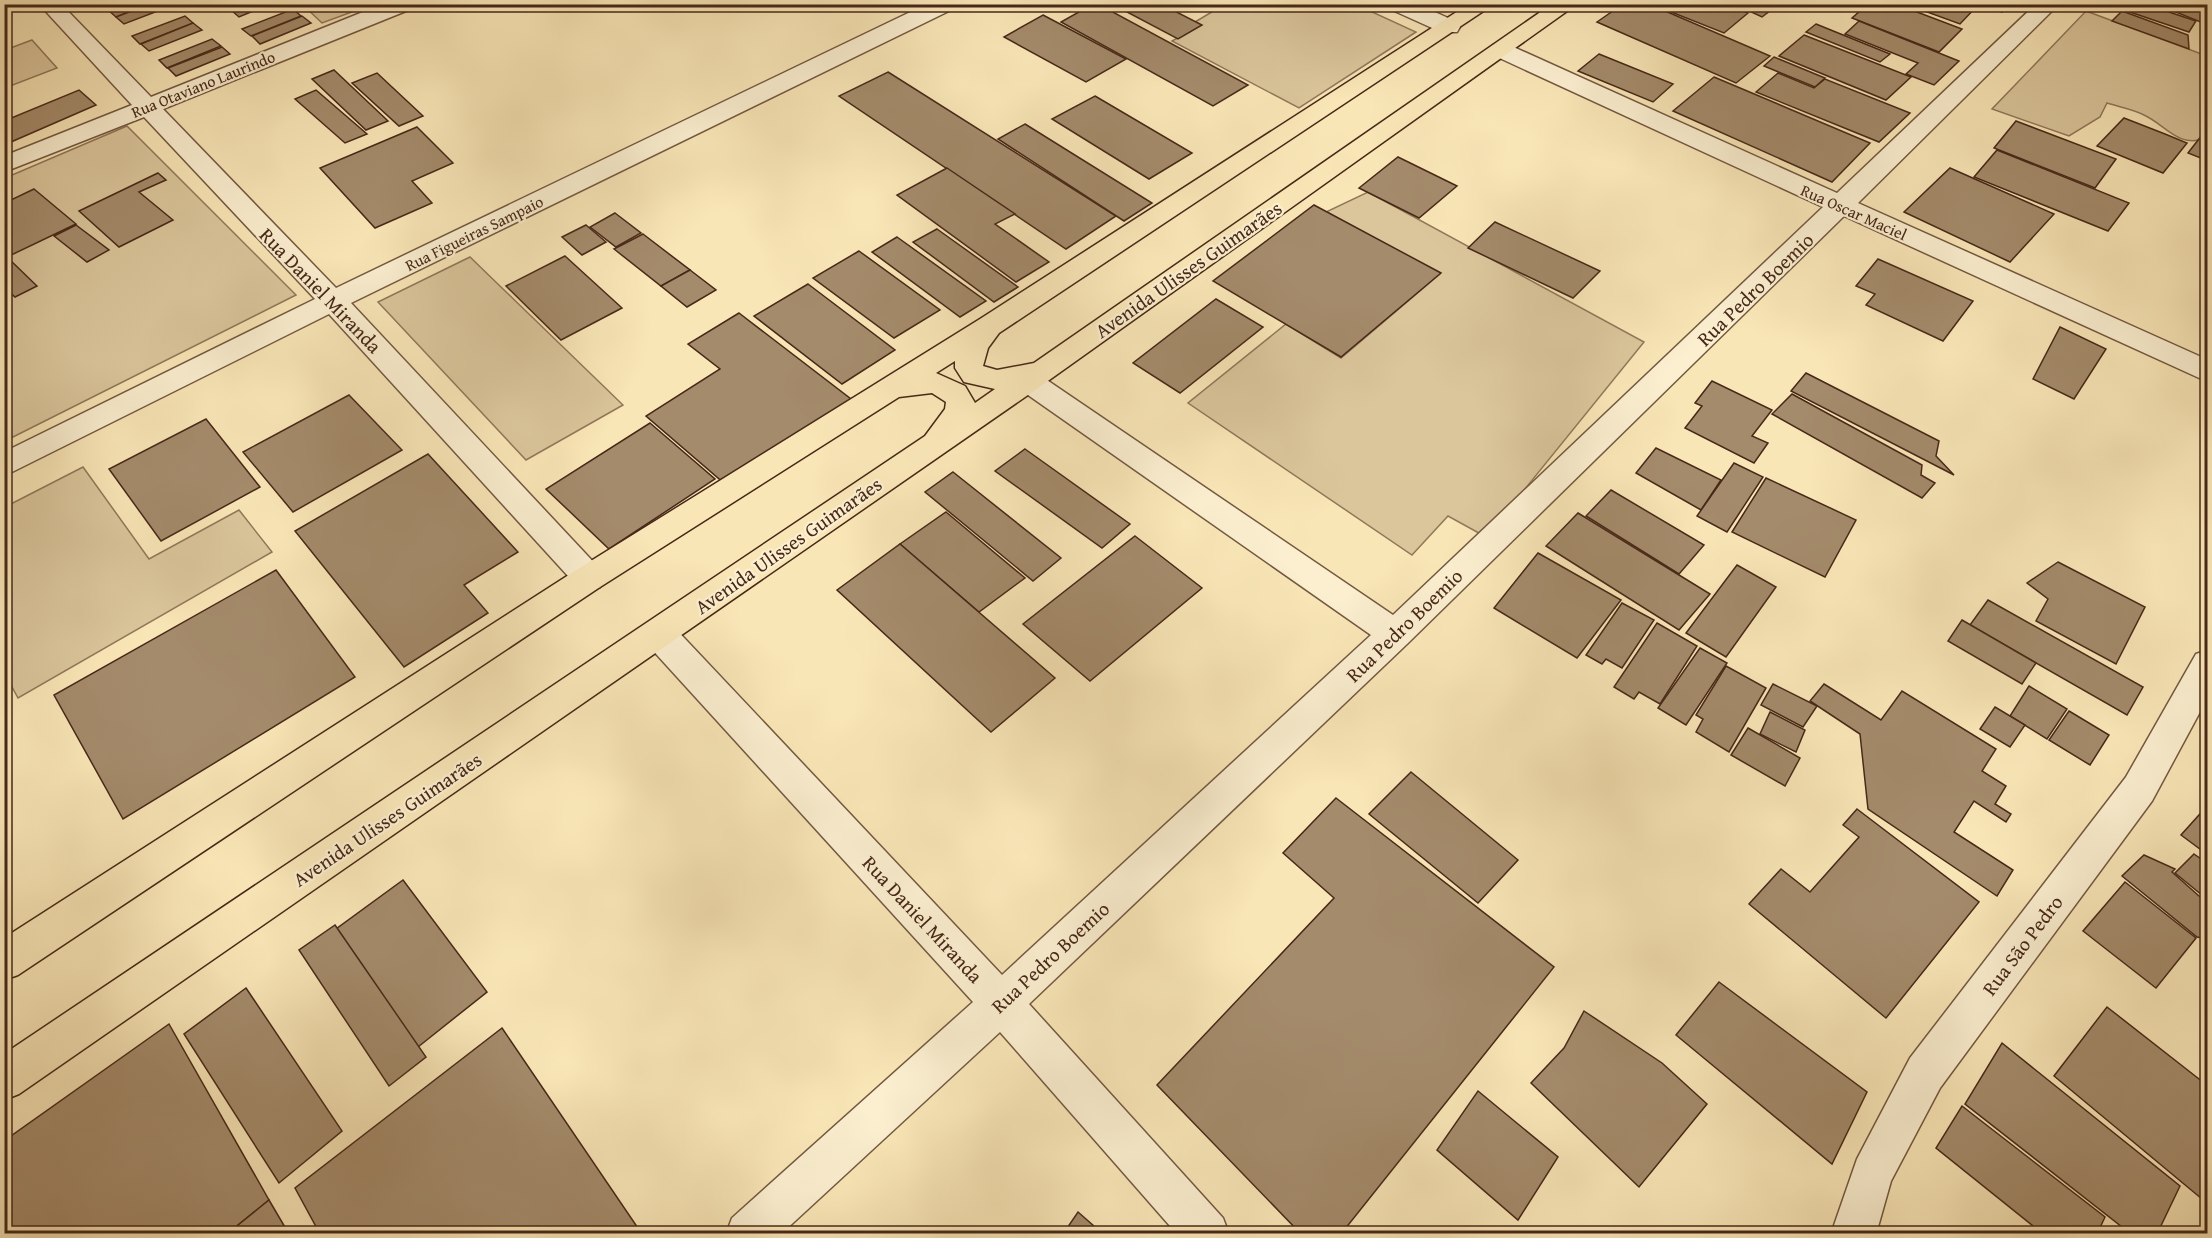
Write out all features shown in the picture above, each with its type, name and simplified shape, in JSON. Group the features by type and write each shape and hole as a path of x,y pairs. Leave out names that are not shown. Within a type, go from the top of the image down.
{"main road":[{"path":"4,961 589,578 990,326 1484,4"},
{"name":"Avenida Ulisses Guimarães","path":"4,1079 1039,373 1567,4"},
{"path":"990,326 975,342 968,355 969,366 978,378 991,381 1008,380 1039,373"},
{"path":"869,401 900,386 923,382 941,383 954,390 961,400 959,412 947,429 916,457"}],"street":[{"name":"Rua Daniel Miranda","path":"49,4 333,300 589,578"},
{"name":"Rua Otaviano Laurindo","path":"4,165 403,4"},
{"name":"Rua Figueiras Sampaio","path":"4,465 333,300 945,4"},
{"path":"1398,4 1449,27"},
{"name":"Rua Pedro Boemio","path":"748,1233 1001,1003 1395,634 2049,4"},
{"name":"Rua Oscar Maciel","path":"1501,50 1840,207 2208,372"},
{"path":"1039,373 1395,634"},
{"name":"Rua Daniel Miranda","path":"659,634 1001,1003 1207,1233"},
{"name":"Rua São Pedro","path":"1853,1233 1872,1174 1925,1073 2139,789 2208,664"}],"shaded area":[{"path":"1225,4 1357,5 1416,32 1299,108 1172,41 1201,25 1195,22"},
{"path":"303,5 371,5 322,23"},
{"path":"2086,11 2207,56 2207,138 2197,141 2180,138 2140,113 2107,103 2100,117 2069,136 1992,109"},
{"path":"32,40 57,68 5,88 5,50"},
{"path":"127,126 296,295 5,441 5,178"},
{"path":"1368,192 1644,342 1486,537 1448,516 1412,555 1188,403 1286,324 1341,358 1440,274 1326,212"},
{"path":"470,257 623,405 526,460 378,302"},
{"path":"83,467 149,559 239,510 272,552 18,698 5,674 5,507"}],"building":[{"path":"123,4 149,4 116,17 108,10"},
{"path":"150,4 176,4 124,24 116,17"},
{"path":"245,4 270,4 239,17 231,10"},
{"path":"883,4 908,4 894,11"},
{"path":"1093,4 1098,4 1248,85 1213,106 1061,22"},
{"path":"1112,4 1161,4 1202,25 1178,39"},
{"path":"1623,4 1649,4 1770,56 1736,83 1597,22"},
{"path":"1665,4 1726,4 1748,13 1724,33 1661,8"},
{"path":"1734,4 1779,4 1762,17"},
{"path":"1868,4 1896,4 1962,29 1939,52 1852,18"},
{"path":"1920,4 1978,5 1960,24 1916,8"},
{"path":"1983,4 2009,4 2002,12"},
{"path":"2152,4 2154,7 2196,21 2189,32 2109,5"},
{"path":"2156,4 2184,4 2208,13 2208,25"},
{"path":"293,9 301,16 251,36 242,29"},
{"path":"2122,11 2188,35 2189,49 2112,21"},
{"path":"1043,15 1126,59 1086,82 1004,37"},
{"path":"185,16 193,23 140,44 132,36"},
{"path":"302,16 311,23 260,44 252,36"},
{"path":"1859,21 1959,61 1934,85 1906,74 1918,63 1845,34"},
{"path":"193,23 202,30 149,51 141,44"},
{"path":"1816,24 1890,54 1880,62 1806,32"},
{"path":"1804,35 1911,77 1886,100 1779,56"},
{"path":"212,39 221,46 167,68 159,60"},
{"path":"222,47 230,54 176,76 168,68"},
{"path":"1599,54 1673,84 1653,102 1578,71"},
{"path":"1774,57 1825,78 1815,87 1764,66"},
{"path":"334,70 388,121 366,130 312,79"},
{"path":"888,72 1116,216 1066,249 839,96"},
{"path":"377,73 423,116 399,126 352,83"},
{"path":"1778,73 1814,88 1825,79 1910,113 1879,142 1756,92"},
{"path":"1714,77 1870,143 1832,182 1673,111"},
{"path":"79,90 96,105 4,145 4,121"},
{"path":"316,90 367,134 345,143 295,99"},
{"path":"1095,96 1192,153 1149,179 1052,119"},
{"path":"2124,118 2187,143 2163,173 2097,146"},
{"path":"2016,121 2116,159 2095,188 1994,148"},
{"path":"1025,124 1152,203 1124,221 998,139"},
{"path":"417,127 453,163 412,181 432,203 375,228 320,168"},
{"path":"2202,135 2208,138 2208,161 2188,153"},
{"path":"1997,150 2129,203 2108,231 1974,177"},
{"path":"1398,157 1457,186 1419,218 1359,188"},
{"path":"947,168 1015,214 995,224 1049,262 1016,282 897,195"},
{"path":"1950,168 2054,214 2010,262 1904,212"},
{"path":"158,173 166,180 139,192 173,220 119,247 79,211"},
{"path":"34,189 76,224 7,257 4,255 4,200 7,202"},
{"path":"1314,205 1441,273 1341,357 1213,281"},
{"path":"615,213 641,233 616,247 590,227"},
{"path":"1495,222 1600,271 1573,298 1468,248"},
{"path":"76,225 109,250 87,262 54,236"},
{"path":"586,225 606,242 582,255 562,237"},
{"path":"937,229 1018,287 994,302 913,242"},
{"path":"643,234 690,270 661,286 614,249"},
{"path":"897,237 986,301 960,317 872,252"},
{"path":"859,251 940,310 894,338 813,278"},
{"path":"565,256 622,308 561,340 506,286"},
{"path":"9,259 37,286 15,297 4,287 4,262"},
{"path":"1878,259 1973,301 1943,341 1866,305 1875,294 1856,286"},
{"path":"690,270 716,290 687,307 661,286"},
{"path":"808,284 895,350 842,384 754,316"},
{"path":"1216,299 1263,327 1180,393 1133,363"},
{"path":"739,313 851,399 725,484 646,416 720,369 688,344"},
{"path":"2060,327 2106,349 2074,399 2033,379"},
{"path":"1806,373 1939,441 1936,456 1954,475 1791,391"},
{"path":"1712,381 1772,410 1752,436 1768,443 1754,463 1685,428 1702,406 1695,403"},
{"path":"1792,394 1922,465 1921,475 1935,483 1922,498 1772,414"},
{"path":"349,395 402,450 293,512 243,452"},
{"path":"206,419 260,487 161,541 109,469"},
{"path":"650,423 715,479 609,549 546,489"},
{"path":"1656,448 1721,480 1701,510 1636,473"},
{"path":"1025,449 1130,524 1102,548 995,471"},
{"path":"428,454 518,552 464,585 488,613 404,667 295,531"},
{"path":"1734,463 1763,477 1727,532 1697,516"},
{"path":"953,472 1061,558 1033,581 925,492"},
{"path":"1766,478 1856,520 1825,577 1732,532"},
{"path":"1611,490 1704,545 1679,574 1586,516"},
{"path":"946,512 1025,578 979,612 900,544"},
{"path":"1578,513 1710,594 1679,630 1546,546"},
{"path":"1135,536 1202,588 1090,681 1023,624"},
{"path":"900,544 1055,678 991,732 837,590"},
{"path":"1538,553 1621,600 1577,658 1494,608"},
{"path":"2058,562 2145,607 2116,664 2036,621 2048,599 2027,583"},
{"path":"1737,565 1776,587 1726,657 1686,633"},
{"path":"276,570 355,677 123,819 54,695"},
{"path":"1988,600 2143,687 2127,715 1970,625"},
{"path":"1622,603 1654,620 1622,668 1606,659 1602,664 1586,655"},
{"path":"1962,620 2036,663 2022,684 1948,641"},
{"path":"1657,623 1697,646 1660,704 1639,692 1634,699 1614,687"},
{"path":"1700,648 1727,663 1686,725 1658,708"},
{"path":"1726,666 1766,688 1729,752 1696,732 1703,719 1696,715"},
{"path":"1773,684 1817,706 1803,727 1761,705"},
{"path":"1824,684 1881,720 1902,691 1996,749 1982,771 2006,786 1995,804 2011,814 2006,822 1974,801 1954,832 2013,870 1997,896 1868,809 1860,734 1810,701"},
{"path":"2029,686 2067,709 2047,739 2010,716"},
{"path":"1995,707 2025,725 2010,747 1980,729"},
{"path":"2069,711 2109,735 2090,765 2049,740"},
{"path":"1770,712 1805,730 1796,752 1760,734"},
{"path":"1748,728 1800,758 1785,786 1731,755"},
{"path":"1411,772 1518,860 1478,903 1369,814"},
{"path":"1336,798 1554,967 1341,1234 1301,1234 1157,1085 1334,898 1283,853"},
{"path":"2208,805 2208,855 2181,835"},
{"path":"1857,809 1979,902 1886,1018 1749,904 1781,869 1810,892 1859,837 1843,825"},
{"path":"2194,854 2208,864 2208,900 2175,873"},
{"path":"2144,855 2175,869 2172,872 2208,904 2208,939 2197,937 2122,876"},
{"path":"403,880 487,992 418,1047 336,929"},
{"path":"2125,882 2196,938 2156,988 2083,931"},
{"path":"335,925 426,1057 389,1086 299,950"},
{"path":"1719,982 1867,1092 1832,1164 1676,1035"},
{"path":"246,988 342,1131 279,1183 184,1034"},
{"path":"2107,1007 2208,1086 2208,1204 2054,1076"},
{"path":"1584,1011 1662,1063 1707,1104 1639,1187 1531,1083 1564,1048"},
{"path":"169,1024 269,1200 227,1234 4,1234 4,1141"},
{"path":"502,1028 642,1234 320,1234 295,1188"},
{"path":"2002,1043 2180,1186 2157,1234 2131,1234 1965,1104"},
{"path":"1478,1091 1558,1157 1518,1220 1437,1150"},
{"path":"1962,1106 2105,1217 2097,1234 2043,1234 1936,1148"},
{"path":"269,1200 289,1234 227,1234"},
{"path":"1078,1212 1103,1234 1063,1234"}]}
